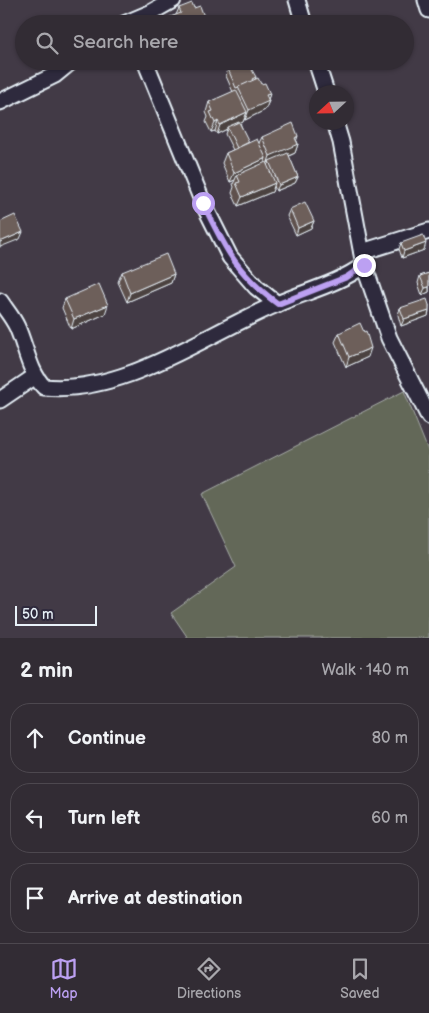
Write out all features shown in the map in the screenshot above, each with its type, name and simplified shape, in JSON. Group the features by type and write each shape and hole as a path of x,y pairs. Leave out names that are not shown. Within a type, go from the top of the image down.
{"street":[{"path":"154,15 174,0"},
{"path":"297,0 301,15"},
{"path":"426,0 429,10"},
{"path":"0,102 60,70"},
{"path":"149,70 203,203 230,257 256,288 278,304"},
{"path":"319,70 324,85"},
{"path":"337,130 363,258 390,338 429,417"},
{"path":"0,301 16,325 33,367 34,377 44,387 60,389 101,382 152,365 278,304 347,277 363,258 429,231"},
{"path":"0,400 34,377"}],"green space":[{"path":"404,391 429,453 429,638 188,638 171,613 236,567 202,494"}],"building":[{"path":"192,3 194,8 200,6 203,15 176,15 181,13 179,8"},
{"path":"228,70 252,70 256,77 252,79 253,81 236,88"},
{"path":"258,78 261,84 265,83 270,94 266,95 269,101 249,110 238,87"},
{"path":"236,90 247,112 220,125 218,121 215,123 210,112 213,111 209,102"},
{"path":"239,122 249,142 237,148 227,127"},
{"path":"293,123 298,136 295,138 298,144 270,156 262,137"},
{"path":"257,139 266,158 234,173 226,153"},
{"path":"288,153 298,177 279,185 269,161"},
{"path":"266,162 275,183 242,197 236,183 240,182 237,175"},
{"path":"305,202 314,221 298,228 290,209"},
{"path":"15,215 23,232 0,242 0,222"},
{"path":"423,235 426,243 404,251 401,243"},
{"path":"166,254 174,274 130,293 122,272"},
{"path":"429,273 429,287 425,288 420,276"},
{"path":"99,284 108,305 74,319 65,299"},
{"path":"427,299 429,311 404,319 400,308"},
{"path":"360,323 364,332 366,331 371,348 349,357 339,333"}],"route":[{"path":"203,203 230,257 256,288 278,304 347,277 364,265"}]}
